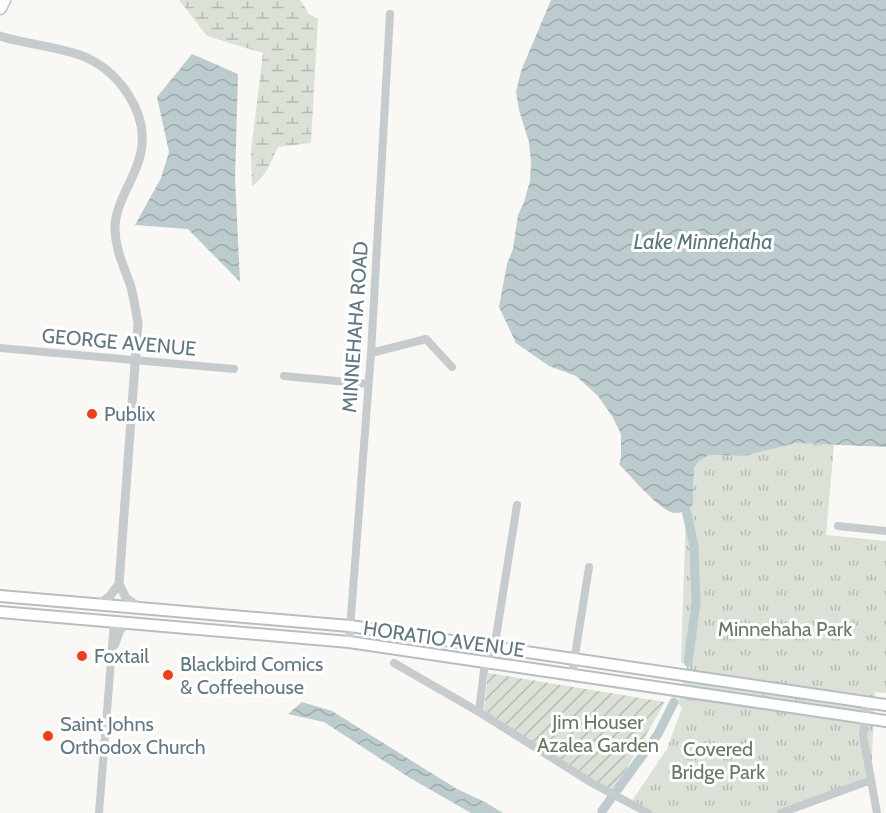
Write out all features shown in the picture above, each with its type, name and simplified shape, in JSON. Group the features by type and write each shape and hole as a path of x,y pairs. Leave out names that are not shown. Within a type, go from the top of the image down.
{"main road":[{"path":"0,8 4,0"},
{"name":"HORATIO AVENUE","path":"0,596 350,626 886,705"},
{"path":"114,622 122,613 140,608"},
{"name":"HORATIO AVENUE","path":"0,612 349,642 886,721"}],"street":[{"name":"MINNEHAHA ROAD","path":"349,642 371,353 390,14"},
{"path":"0,36 85,57 98,65 125,89 137,110 141,123 141,152 120,204 115,225 116,246 131,288 138,323 119,584 126,598 140,608"},
{"path":"371,353 426,339 452,367"},
{"name":"GEORGE AVENUE","path":"0,348 234,369"},
{"path":"284,376 368,384"},
{"path":"479,712 487,661 496,637 517,505"},
{"path":"838,526 886,531"},
{"path":"572,674 589,567"},
{"path":"98,604 110,596 119,584"},
{"path":"99,813 114,622"},
{"path":"111,654 120,631 126,623"},
{"path":"394,663 479,712 592,783 648,813"},
{"path":"867,702 863,735 878,813"},
{"path":"781,813 871,780"}],"green space":[{"path":"179,0 300,0 309,14 318,19 311,143 278,147 265,174 252,186 251,152 263,53 207,36"},
{"name":"Minnehaha Park","path":"796,443 834,445 826,535 886,541 886,693 875,692 871,780 781,813 648,813 630,804 667,749 682,708 678,703 688,663 681,663 686,510 693,504 694,468 699,461 709,455 744,456"},
{"name":"Jim Houser Azalea Garden","path":"488,673 665,702 613,792 484,711"}],"water":[{"name":"Lake Minnehaha","path":"551,0 886,0 886,447 796,443 744,456 709,455 699,461 694,468 693,504 681,512 670,512 638,485 619,464 621,434 598,396 576,376 549,366 516,343 499,307 507,264 513,249 518,215 530,181 529,142 516,92 521,71"},
{"path":"192,54 238,74 235,178 240,282 188,229 135,225 161,178 169,152 157,97"},
{"path":"302,702 332,711 457,789 503,813 471,813 410,778 324,722 288,714"}],"waterway":[{"path":"686,510 694,546 696,603 688,662"},
{"path":"602,811 658,734 674,702"}],"place":[{"name":"Publix","path":"92,414"},
{"name":"Foxtail","path":"82,656"},
{"name":"Blackbird Comics & Coffeehouse","path":"168,675"},
{"name":"Saint Johns Orthodox Church","path":"48,736"}],"park label":[{"name":"Covered Bridge Park","path":"718,760"}]}
